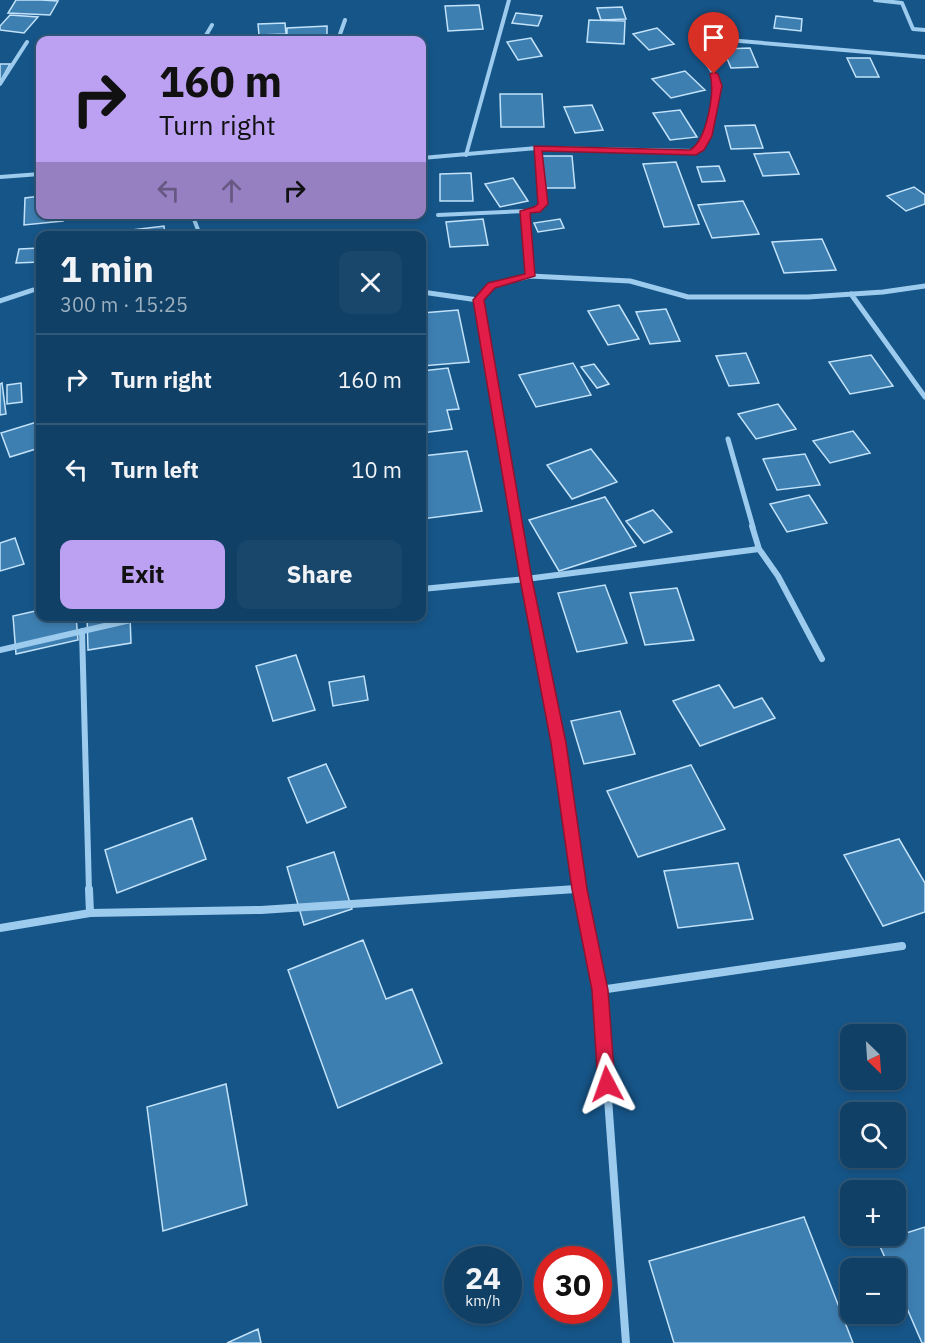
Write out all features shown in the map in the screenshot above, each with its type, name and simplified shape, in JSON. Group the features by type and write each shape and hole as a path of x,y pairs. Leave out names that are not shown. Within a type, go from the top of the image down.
{"street":[{"path":"466,154 509,0"},
{"path":"875,0 902,3 913,29 925,30"},
{"path":"340,36 345,20"},
{"path":"206,36 212,25"},
{"path":"426,158 537,148 692,153 701,148 707,136 718,86 714,74 698,52 701,46 712,41 925,57"},
{"path":"0,84 27,42"},
{"path":"438,215 537,210 543,204 537,148"},
{"path":"0,177 36,174"},
{"path":"525,211 530,276"},
{"path":"478,300 492,285 530,276 630,281 688,297 808,297 925,286"},
{"path":"0,301 33,290"},
{"path":"426,293 478,300"},
{"path":"851,294 925,397"},
{"path":"478,300 526,579 559,743 579,889 600,990 626,1343"},
{"path":"728,439 759,549 778,576 822,658"},
{"path":"426,589 526,579 759,549"},
{"path":"0,650 125,621"},
{"path":"82,631 90,913"},
{"path":"0,928 90,913 261,910 579,889"},
{"path":"600,990 902,946"}],"building":[{"path":"16,0 58,1 50,15 8,13"},
{"path":"479,5 483,29 448,31 445,6"},
{"path":"622,7 626,19 601,20 597,8"},
{"path":"516,13 542,16 538,26 512,23"},
{"path":"10,15 38,17 24,33 0,30 0,26"},
{"path":"776,16 802,19 801,31 774,28"},
{"path":"589,20 625,21 624,44 587,42"},
{"path":"285,23 286,34 259,35 258,24"},
{"path":"327,26 327,36 287,36 287,28"},
{"path":"657,28 674,44 649,50 633,34"},
{"path":"531,38 542,56 518,60 507,42"},
{"path":"750,48 758,67 731,68 723,49"},
{"path":"847,58 870,58 879,77 856,77"},
{"path":"0,64 10,64 0,82"},
{"path":"685,71 705,90 671,98 652,79"},
{"path":"500,94 542,94 544,127 501,127"},
{"path":"592,105 603,130 575,133 564,107"},
{"path":"680,110 697,137 670,140 653,113"},
{"path":"755,125 763,148 731,149 725,126"},
{"path":"789,152 799,174 763,176 754,154"},
{"path":"542,156 572,156 575,188 544,188"},
{"path":"676,162 699,224 664,227 643,164"},
{"path":"719,166 725,181 702,182 697,167"},
{"path":"471,173 473,201 440,201 440,174"},
{"path":"513,178 528,201 500,207 485,184"},
{"path":"914,187 925,195 925,204 906,211 887,196"},
{"path":"36,197 36,219 63,219 63,221 24,225 25,198"},
{"path":"743,201 759,234 712,238 698,205"},
{"path":"483,219 488,245 450,247 446,222"},
{"path":"560,219 564,228 538,232 534,223"},
{"path":"164,226 164,231 123,231"},
{"path":"822,239 836,270 784,273 772,242"},
{"path":"36,248 36,262 16,263 19,249"},
{"path":"619,305 639,339 608,345 588,311"},
{"path":"666,309 680,341 650,344 636,312"},
{"path":"458,310 469,362 426,366 426,313"},
{"path":"746,353 759,383 729,386 716,356"},
{"path":"871,355 893,386 850,394 829,362"},
{"path":"573,363 591,395 536,407 519,375"},
{"path":"594,364 609,384 597,388 581,367"},
{"path":"448,368 459,409 447,410 452,429 426,432 426,371"},
{"path":"2,383 6,414 0,415 0,384"},
{"path":"21,383 22,402 7,404 7,385"},
{"path":"778,404 796,429 756,439 738,414"},
{"path":"36,422 36,449 10,457 1,433"},
{"path":"853,431 870,453 830,463 813,441"},
{"path":"591,449 617,482 572,499 547,465"},
{"path":"467,451 482,511 426,518 426,456"},
{"path":"805,454 820,485 777,490 763,459"},
{"path":"809,495 827,523 787,532 770,504"},
{"path":"605,497 636,546 559,571 529,520"},
{"path":"653,510 672,532 644,543 626,521"},
{"path":"15,538 24,564 0,571 0,543"},
{"path":"605,585 627,643 577,652 558,593"},
{"path":"677,588 694,640 645,645 630,593"},
{"path":"36,611 36,621 76,621 78,640 16,654 13,616"},
{"path":"87,621 130,621 131,643 88,650"},
{"path":"296,655 315,710 273,721 256,666"},
{"path":"364,676 368,700 333,706 329,682"},
{"path":"719,685 734,708 762,698 775,718 700,746 673,701"},
{"path":"620,711 635,754 584,764 571,721"},
{"path":"326,764 346,807 307,823 288,778"},
{"path":"691,765 725,829 638,857 607,791"},
{"path":"192,818 206,859 117,893 105,850"},
{"path":"899,839 925,883 925,912 883,926 844,855"},
{"path":"334,852 352,909 304,925 287,867"},
{"path":"738,863 753,919 678,928 664,871"},
{"path":"363,940 386,999 412,989 442,1063 338,1108 288,970"},
{"path":"226,1084 247,1205 163,1231 147,1107"},
{"path":"804,1217 840,1310 840,1324 846,1324 853,1343 674,1343 649,1261"},
{"path":"925,1227 925,1343 922,1343 906,1306 906,1258 885,1258 880,1246 906,1246 906,1233"},
{"path":"258,1329 261,1343 227,1343"}],"route":[{"path":"607,1084 600,990 579,889 559,743 526,579 478,300 492,285 530,276 525,211 537,210 543,204 537,148 692,153 701,148 707,136 718,86 714,74"}]}
